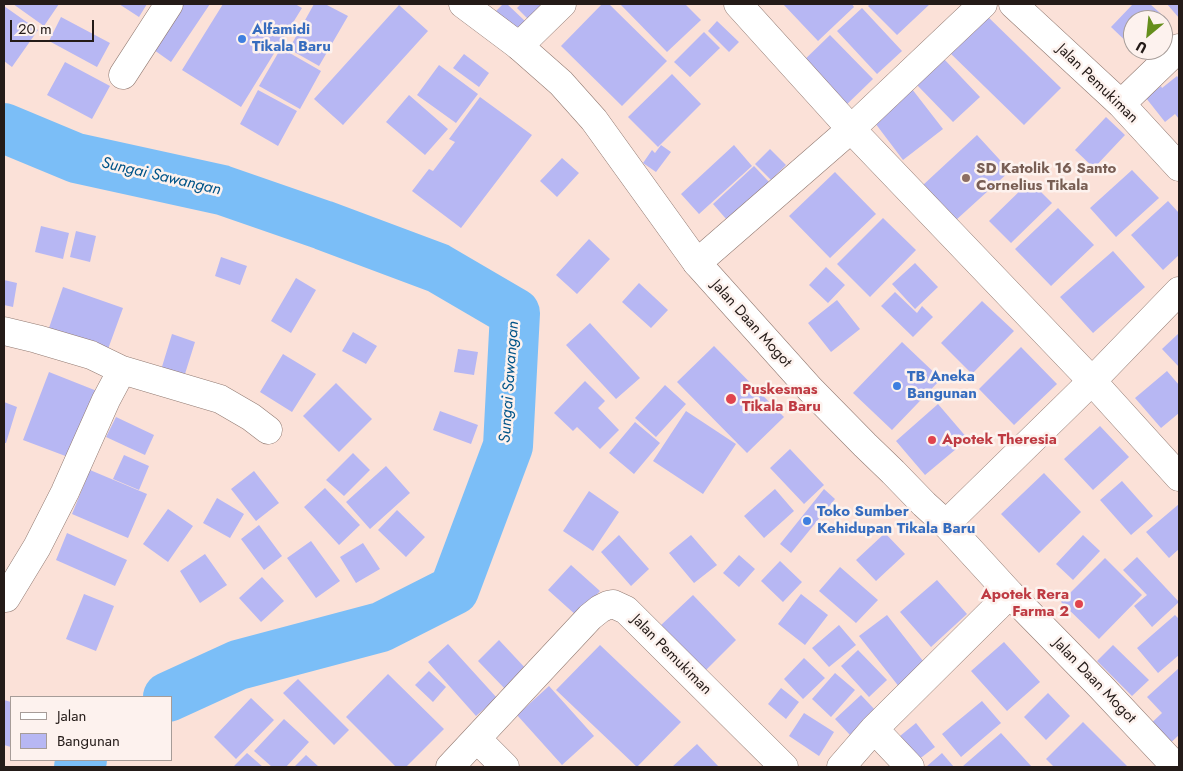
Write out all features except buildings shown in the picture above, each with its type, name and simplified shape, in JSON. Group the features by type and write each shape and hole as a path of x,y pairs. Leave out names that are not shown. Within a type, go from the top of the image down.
{"street":[{"path":"122,75 168,4"},
{"name":"Jalan Daan Mogot","path":"462,4 519,46 561,83 594,120 697,263 810,389 865,446 946,524 1010,594 1176,767"},
{"path":"519,46 562,4"},
{"path":"738,4 850,129 1092,381 1179,478"},
{"path":"697,263 850,129 982,4"},
{"name":"Jalan Pemukiman","path":"1013,4 1121,104 1179,167"},
{"path":"1121,104 1179,48"},
{"path":"946,524 1092,381 1179,291"},
{"path":"4,331 37,338 91,355 122,370 220,400 251,417 268,430"},
{"path":"4,600 37,547 122,370"},
{"path":"841,767 874,730 1010,594"},
{"name":"Jalan Pemukiman","path":"450,767 590,617 600,609 613,604 626,610 784,767"},
{"path":"874,730 910,767"},
{"path":"477,739 505,767"}],"waterway":[{"name":"Sungai Sawangan","path":"4,128 76,158 222,190 323,225 438,268 515,313 508,446 454,590 381,627 238,665 170,696"},
{"name":"Sungai Sawangan","path":"79,767 82,761"}],"place":[{"name":"Alfamidi Tikala Baru","path":"242,39"},
{"name":"SD Katolik 16 Santo Cornelius Tikala","path":"966,178"},
{"name":"TB Aneka Bangunan","path":"897,386"},
{"name":"Puskesmas Tikala Baru","path":"731,399"},
{"name":"Apotek Theresia","path":"932,440"},
{"name":"Toko Sumber Kehidupan Tikala Baru","path":"807,521"},
{"name":"Apotek Rera Farma 2","path":"1079,604"}]}
